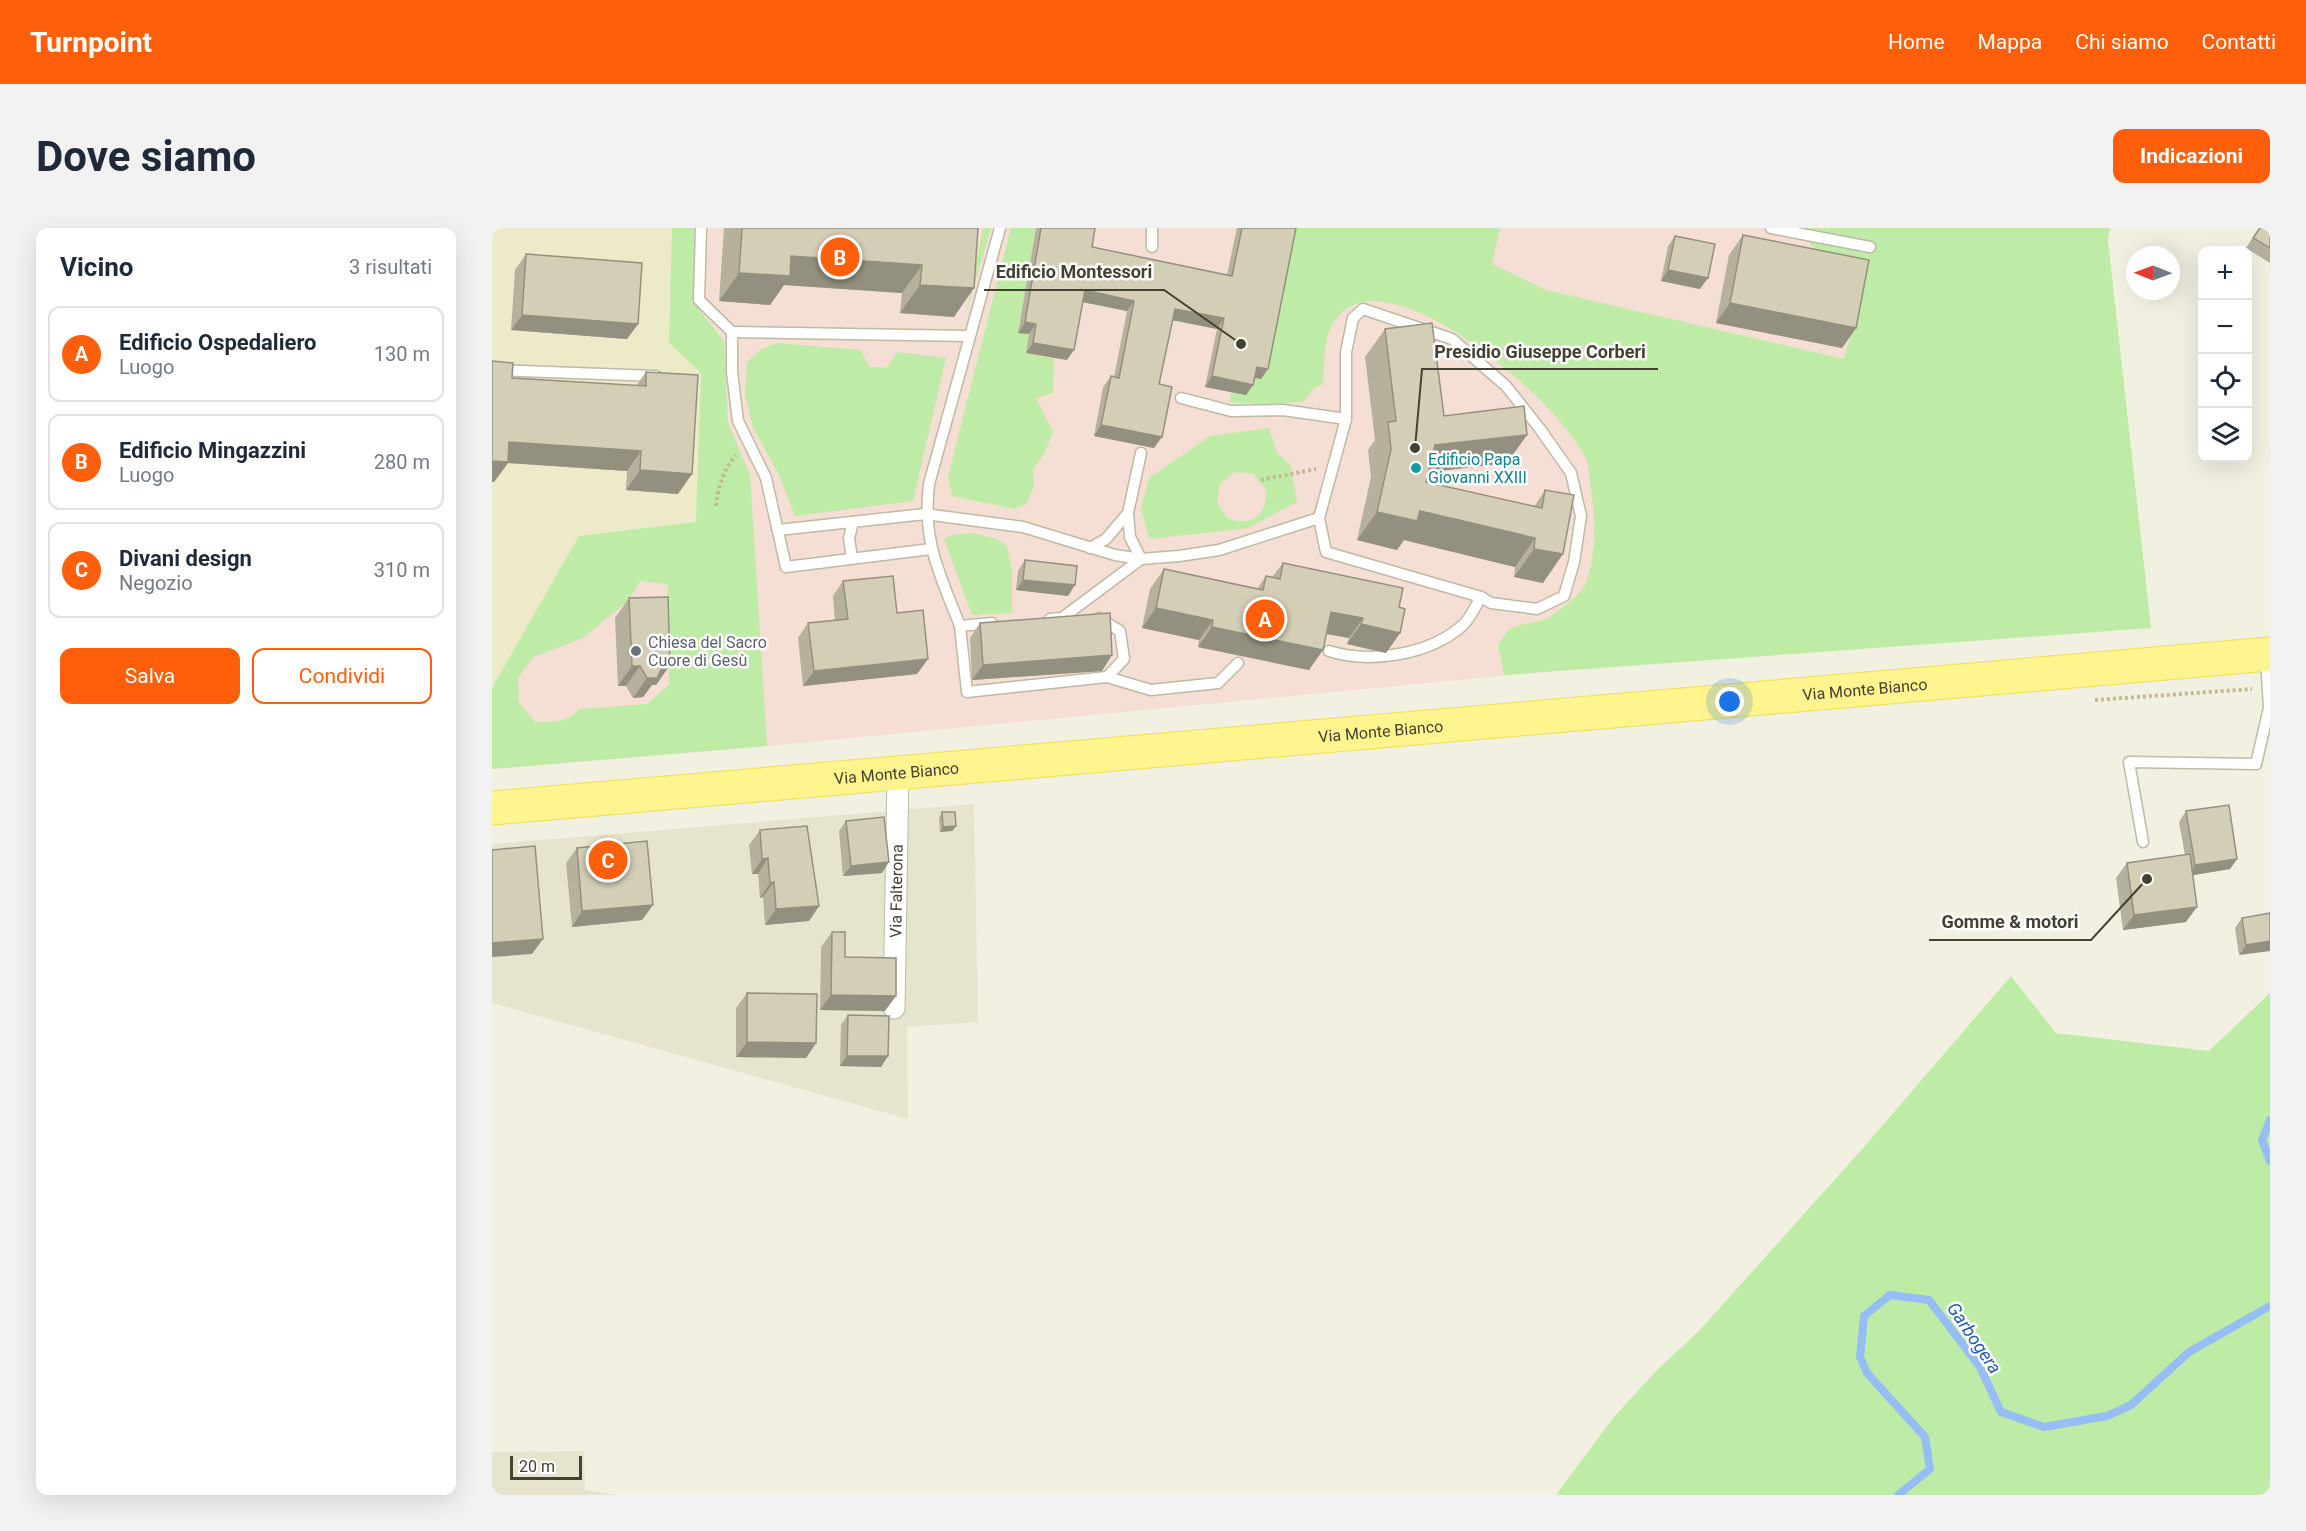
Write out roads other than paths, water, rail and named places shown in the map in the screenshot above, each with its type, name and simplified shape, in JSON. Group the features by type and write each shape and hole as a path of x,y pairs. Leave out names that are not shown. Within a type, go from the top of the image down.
{"main road":[{"name":"Via Monte Bianco","path":"492,808 2268,654"}],"street":[{"name":"Via Falterona","path":"894,1008 898,772"}],"lane":[{"path":"701,228 699,300 732,332 968,336"},
{"path":"1000,228 968,336 929,484 925,514 931,549 960,626 967,692 1107,677 1151,690 1218,682 1238,663"},
{"path":"1152,228 1152,247"},
{"path":"1771,228 1870,247"},
{"path":"1363,309 1452,339 1506,386 1540,429 1570,474 1581,516 1574,562 1564,596 1537,609 1491,603 1481,597 1326,552 1319,518 1346,419 1346,352 1353,318 1363,309"},
{"path":"732,332 732,372 738,421 766,478 786,567 931,549"},
{"path":"492,370 656,376"},
{"path":"1181,398 1231,411 1283,410 1346,419"},
{"path":"1141,453 1128,513 1130,537 1141,559"},
{"path":"1090,548 1106,539 1128,513"},
{"path":"778,530 925,514 1023,527 1114,555 1141,559 1219,550 1319,518"},
{"path":"852,558 849,537 853,522"},
{"path":"1062,618 1141,559"},
{"path":"1329,651 1346,656 1395,655 1440,641 1465,623 1481,597"},
{"path":"1039,620 1098,617 1120,631 1124,659 1107,677"},
{"path":"960,626 1005,622"},
{"path":"2143,842 2129,762 2256,764 2269,708 2268,654"}],"waterway":[{"name":"Garbogera","path":"2270,1120 2262,1140 2270,1161"},
{"name":"Garbogera","path":"1898,1495 1930,1469 1925,1437 1867,1373 1860,1357 1864,1316 1890,1295 1929,1300 1980,1367 2001,1412 2044,1427 2107,1416 2131,1405 2189,1352 2270,1306"}],"place":[{"name":"Edificio Mingazzini","path":"840,257"},
{"name":"Edificio Montessori","path":"1241,344"},
{"name":"Presidio Giuseppe Corberi","path":"1415,448"},
{"name":"Edificio Papa Giovanni XXIII","path":"1416,468"},
{"name":"Edificio Ospedaliero","path":"1265,619"},
{"name":"Chiesa del Sacro Cuore di Gesù","path":"636,651"},
{"name":"Divani design","path":"608,860"},
{"name":"Gomme & motori","path":"2147,879"}]}
